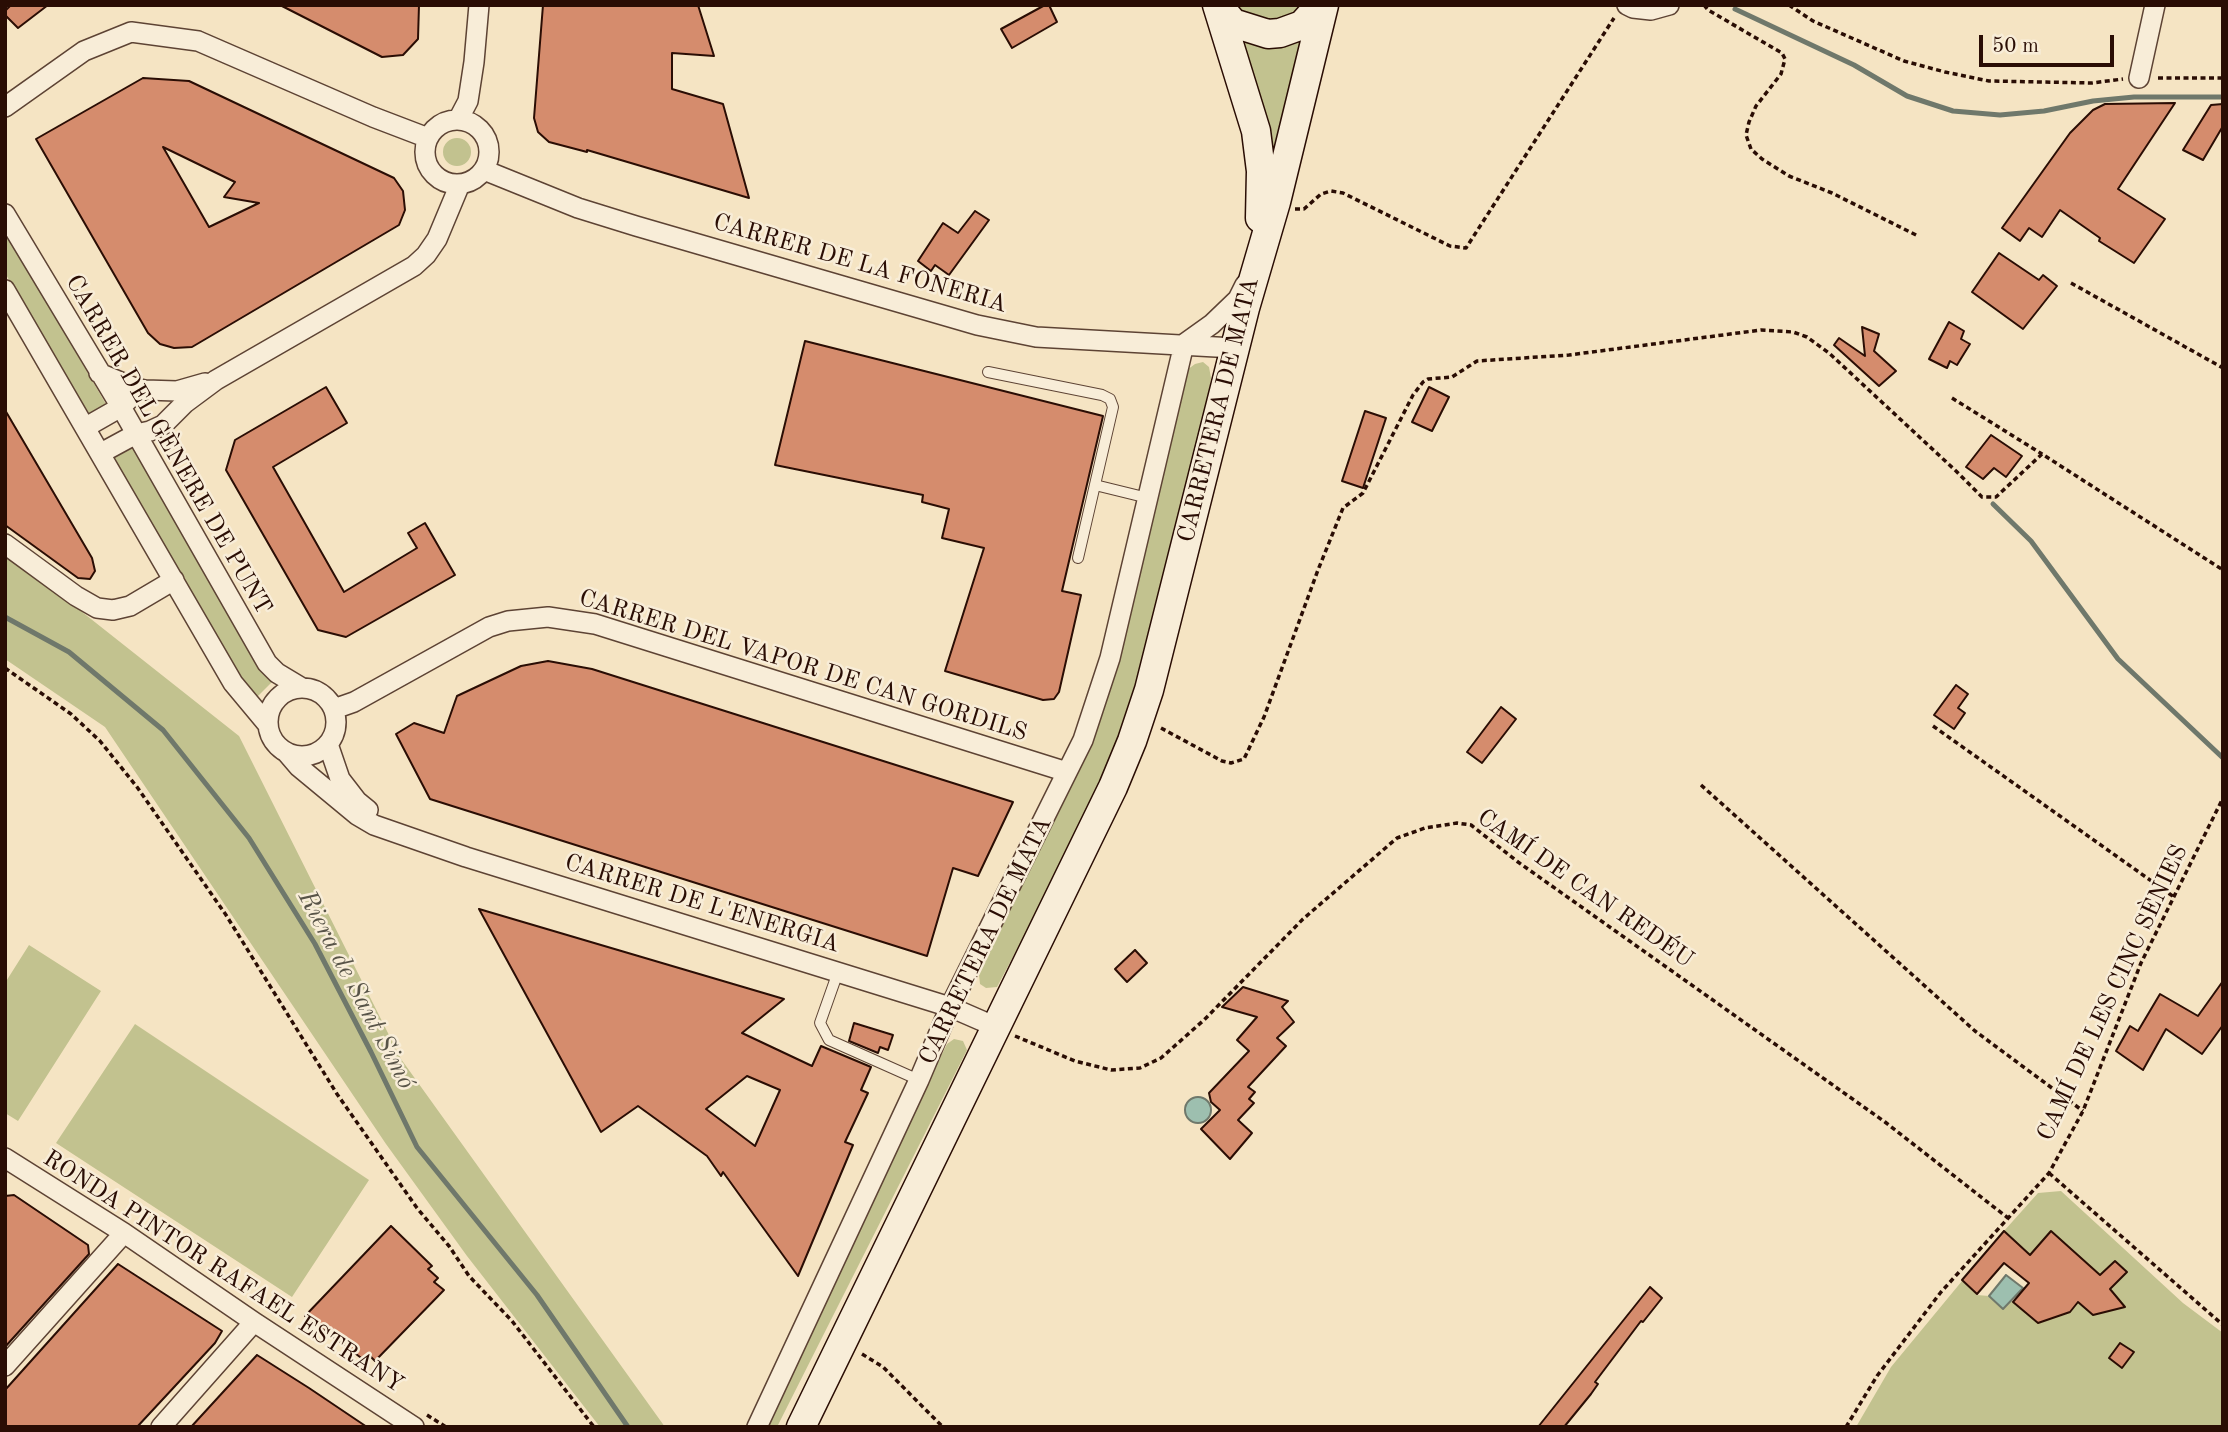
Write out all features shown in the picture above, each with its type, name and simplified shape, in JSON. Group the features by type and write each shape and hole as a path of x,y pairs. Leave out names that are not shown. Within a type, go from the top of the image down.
{"street":[{"path":"458,120 468,102 479,5"},
{"path":"1220,9 1233,23 1257,32 1280,33 1302,25 1322,5"},
{"path":"1258,259 1276,202 1322,5"},
{"path":"1621,11 1633,8 1651,10 1669,5"},
{"path":"2139,78 2155,5"},
{"path":"1220,9 1260,150 1258,259"},
{"path":"5,107 84,51 131,32 198,41 428,138"},
{"path":"458,120 474,125 486,139 488,156 484,170 471,181 460,184 443,181 430,170 425,154 428,138 443,123 458,120"},
{"name":"CARRER DE LA FONERIA","path":"484,170 578,208 977,325 1036,337 1234,348"},
{"path":"100,453 135,434 150,432 163,425 185,403 216,380 414,266 426,255 436,239 460,184"},
{"name":"CARRER DEL GÈNERE DE PUNT","path":"5,214 121,407 267,663 277,673 302,688"},
{"name":"CARRETERA DE MATA","path":"757,1427 919,1080 950,1007 1083,740 1110,657 1184,344 1212,324 1238,299 1258,259"},
{"name":"CARRETERA DE MATA","path":"801,1427 1113,787 1149,690 1258,259"},
{"path":"5,290 233,683 268,725 272,739 287,753 303,756 317,753 328,744 335,730 334,709 317,691 302,688 289,690 277,698 271,708 268,725"},
{"path":"98,372 145,390 177,391 216,380"},
{"path":"86,427 145,390"},
{"path":"159,476 157,455 163,425"},
{"path":"5,544 76,596 97,608 113,610 130,606 174,580"},
{"name":"CARRER DEL VAPOR DE CAN GORDILS","path":"334,709 354,702 489,627 508,621 548,617 594,624 1068,772"},
{"name":"CARRER DE L'ENERGIA","path":"328,744 340,779 357,801 391,832"},
{"name":"CARRER DE L'ENERGIA","path":"287,753 299,767 357,816 391,832 466,858 950,1007 996,1027"},
{"name":"RONDA PINTOR RAFAEL ESTRANY","path":"8,1165 124,1233 414,1427"},
{"path":"5,1366 124,1233"},
{"path":"161,1427 254,1322"}],"lane":[{"path":"988,372 1102,395 1110,399 1113,407 1078,558"},
{"path":"1095,485 1148,498"},
{"path":"838,972 820,1023 829,1040 919,1080"}],"path":[{"path":"1704,5 1708,10 1782,53 1785,59 1781,74 1756,106 1749,122 1746,135 1751,149 1789,176 1832,193 1917,236"},
{"path":"1789,5 1813,21 1904,61 1989,81 2092,83 2139,78 2223,78"},
{"path":"1276,202 1299,210 1304,209 1321,194 1331,191 1343,193 1450,246 1466,248 1621,11"},
{"path":"2071,283 2223,368"},
{"path":"1139,720 1170,731 1222,761 1231,763 1244,759 1264,717 1343,508 1363,494 1413,395 1423,382 1428,379 1452,377 1477,361 1581,354 1761,330 1793,332 1807,337 1829,353 1982,497 1996,497 2042,454"},
{"path":"1952,398 2223,570"},
{"path":"5,668 72,714 100,741 137,788 226,915 315,1060 417,1208 449,1246 469,1276 512,1321 594,1427"},
{"path":"1933,726 2174,897"},
{"path":"1701,785 1975,1031 2083,1111"},
{"name":"CAMÍ DE LES CINC SÈNIES","path":"1846,1427 1877,1376 1941,1292 2049,1173 2083,1111 2141,963 2223,798"},
{"name":"CAMÍ DE CAN REDÉU","path":"996,1027 1075,1061 1111,1070 1140,1068 1161,1058 1180,1044 1303,919 1397,838 1425,828 1457,823 1471,825 1518,862 1885,1122 2008,1218"},
{"path":"2049,1173 2223,1325"},
{"path":"842,1342 883,1367 943,1427"}],"green space":[{"path":"1229,5 1309,5 1298,15 1263,23"},
{"path":"1308,36 1271,178 1238,38"},
{"path":"457,138 467,142 471,152 467,162 457,166 447,162 443,152 447,142"},
{"path":"5,230 107,406 89,415 5,273"},
{"path":"1203,362 1209,367 1211,378 1206,409 1132,700 1107,769 1064,860 997,987 986,988 980,984 979,975 983,963 1086,755 1101,718 1115,674 1187,370"},
{"path":"132,446 254,660 273,681 255,699 235,672 112,456"},
{"path":"5,556 72,604 239,736 401,1059 665,1427 600,1427 467,1256 386,1144 105,727 5,659"},
{"path":"29,945 101,991 18,1121 5,1113 5,983"},
{"path":"135,1024 369,1180 292,1297 56,1143"},
{"path":"954,1039 963,1041 967,1050 777,1427 763,1427 876,1186 947,1044"},
{"path":"2061,1191 2183,1303 2223,1333 2223,1427 1856,1427 1891,1367 1962,1281 1977,1295 1989,1296 2003,1309 2011,1300 2036,1322 2046,1308 2050,1319 2070,1312 2078,1302 2093,1315 2124,1307 2110,1289 2127,1272 2115,1261 2088,1286 2089,1265 2052,1232 2030,1255 2004,1231 2038,1193"}],"shaded area":[{"path":"1198,1097 1207,1101 1211,1110 1207,1119 1198,1123 1189,1119 1185,1110 1189,1101"},
{"path":"2006,1275 2023,1288 2003,1309 1989,1296"}],"building":[{"path":"11,5 48,5 18,28 5,15"},
{"path":"280,5 419,5 418,39 403,55 382,57"},
{"path":"543,5 698,5 714,56 672,53 672,89 723,104 749,198 587,150 549,142 538,132 534,118"},
{"path":"1049,5 1057,22 1012,48 1001,29"},
{"path":"143,78 189,81 394,178 403,191 405,210 399,225 192,347 174,348 160,344 148,333 36,139","holes":["163,147 235,182 224,197 259,203 209,227"]},
{"path":"2175,103 2118,189 2165,219 2134,263 2099,241 2100,238 2060,210 2042,237 2029,228 2020,241 2002,228 2070,133 2093,110 2105,104"},
{"path":"2223,104 2223,126 2203,160 2183,150 2211,105"},
{"path":"975,211 989,220 949,275 935,265 931,271 918,261 943,223 958,233"},
{"path":"1999,253 2039,280 2043,275 2057,286 2023,329 1972,292"},
{"path":"1949,322 1964,331 1961,339 1970,344 1957,365 1950,361 1947,368 1929,359"},
{"path":"1862,327 1879,334 1874,351 1896,371 1879,386 1834,345 1839,338 1865,356"},
{"path":"805,341 1103,416 1062,591 1081,595 1059,692 1054,699 1043,700 945,671 984,548 942,538 949,509 922,502 923,495 775,465"},
{"path":"326,387 347,423 273,467 344,592 417,548 408,533 425,523 455,575 346,637 318,630 226,470 235,440"},
{"path":"1429,387 1449,397 1432,431 1412,422"},
{"path":"5,410 92,558 95,571 90,579 78,578 5,525"},
{"path":"1365,411 1386,418 1363,488 1342,481"},
{"path":"1991,435 2022,456 2006,477 1994,468 1983,479 1966,467"},
{"path":"548,661 592,669 1013,802 978,876 953,868 927,956 430,799 396,734 414,723 444,733 457,696 521,666"},
{"path":"1956,685 1968,694 1958,708 1965,713 1954,729 1934,715"},
{"path":"1501,707 1516,719 1482,763 1467,752"},
{"path":"479,909 784,999 742,1033 812,1066 821,1046 871,1067 861,1090 868,1093 845,1142 853,1145 798,1276 723,1172 721,1176 707,1156 638,1106 601,1132","holes":["747,1076 780,1090 755,1146 706,1109"]},
{"path":"1135,950 1147,963 1127,982 1115,969"},
{"path":"2223,981 2223,1025 2202,1054 2166,1029 2143,1070 2116,1051 2130,1026 2138,1031 2160,994 2198,1016"},
{"path":"1243,987 1288,1001 1282,1007 1294,1022 1277,1038 1286,1046 1248,1087 1255,1092 1249,1099 1254,1103 1238,1120 1252,1133 1230,1159 1201,1129 1220,1110 1211,1102 1209,1093 1249,1051 1237,1040 1257,1017 1222,1007"},
{"path":"854,1023 893,1035 888,1050 880,1047 878,1053 849,1041"},
{"path":"14,1195 88,1245 89,1254 5,1347 5,1196"},
{"path":"391,1226 432,1266 428,1269 438,1278 434,1282 444,1290 375,1361 369,1355 364,1360 305,1316"},
{"path":"2004,1231 2030,1255 2051,1231 2100,1275 2115,1261 2127,1272 2110,1289 2125,1307 2093,1315 2078,1302 2070,1312 2038,1323 2013,1302 2029,1283 2004,1263 1977,1294 1962,1280"},
{"path":"118,1264 222,1331 215,1343 137,1427 5,1427 5,1390"},
{"path":"1650,1287 1662,1298 1595,1382 1598,1384 1591,1394 1564,1427 1538,1427"},
{"path":"2120,1343 2134,1352 2122,1368 2109,1358"},
{"path":"257,1355 309,1388 367,1427 191,1427"}],"waterway":[{"path":"1735,9 1854,65 1907,96 1953,111 2000,115 2134,97 2223,97"},
{"path":"1993,504 2031,541 2118,659 2223,758"},
{"name":"Riera de Sant Simó","path":"5,617 69,652 163,730 249,838 315,944 417,1147 537,1295 628,1427"}]}
